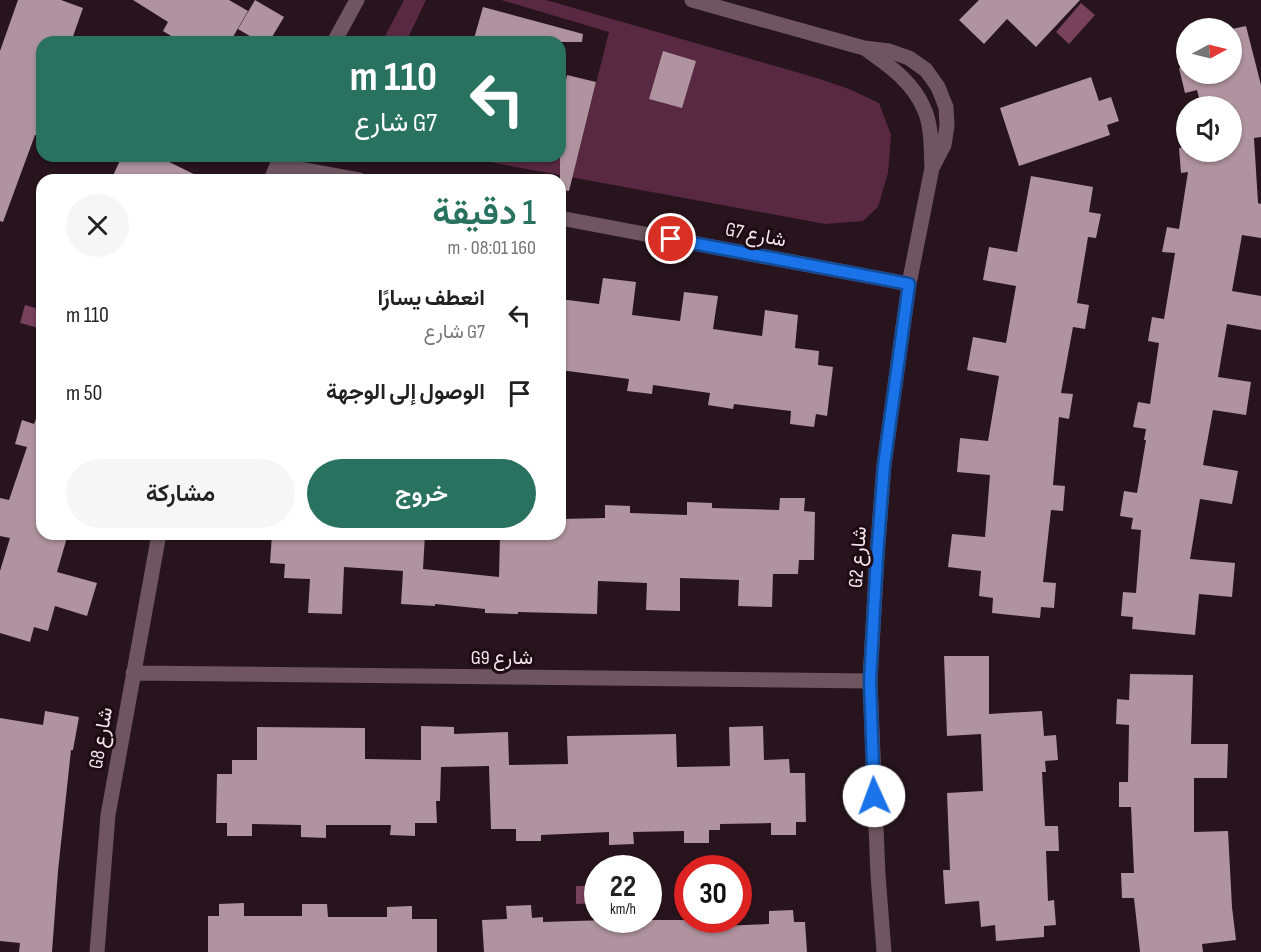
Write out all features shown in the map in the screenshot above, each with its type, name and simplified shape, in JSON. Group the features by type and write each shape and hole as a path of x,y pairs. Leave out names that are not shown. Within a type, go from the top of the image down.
{"street":[{"name":"G2 شارع","path":"692,0 864,48 889,51 909,58 926,70 938,87 946,106 947,126 944,145 932,168 909,284 884,465 870,681 878,875 884,952"},
{"path":"337,36 353,4"},
{"name":"G2 شارع","path":"864,48 902,75 916,93 926,113 932,168"},
{"path":"287,162 335,174"},
{"name":"G7 شارع","path":"566,219 909,284"},
{"name":"G8 شارع","path":"97,952 108,815 158,540"},
{"name":"G9 شارع","path":"133,673 870,681"}],"shaded area":[{"path":"404,0 426,0 409,36 385,36"},
{"path":"501,0 546,0 817,78 879,103 891,135 888,173 878,207 863,221 825,224 566,176 566,174 489,162 566,162 566,155 577,158 609,32"},
{"path":"1081,3 1095,15 1069,44 1056,32"},
{"path":"25,305 36,308 36,327 20,323"},
{"path":"576,886 584,886 584,904 576,904"}],"building":[{"path":"18,0 61,0 83,8 73,36 36,36 36,135 3,222 0,221 0,51"},
{"path":"133,0 229,0 248,11 233,36 171,36 163,31 168,22"},
{"path":"255,0 284,17 273,36 250,36 238,29"},
{"path":"979,0 1080,0 1036,47 1007,19 984,44 959,20"},
{"path":"483,7 583,34 582,42 566,42 566,36 475,36"},
{"path":"1246,26 1261,85 1261,137 1254,138 1258,203 1261,204 1261,238 1242,235 1232,291 1261,296 1261,330 1227,324 1218,377 1251,382 1246,415 1213,410 1203,465 1238,471 1232,504 1200,499 1190,559 1235,563 1232,597 1199,594 1195,635 1132,629 1133,617 1121,616 1123,592 1136,593 1141,530 1131,529 1133,518 1120,516 1124,491 1137,493 1146,429 1133,427 1138,402 1150,404 1159,343 1148,341 1152,317 1164,319 1175,253 1162,252 1167,227 1179,229 1188,172 1181,173 1180,162 1242,162 1242,96 1198,96 1197,90 1185,93 1183,84 1242,84 1242,27"},
{"path":"663,51 696,61 682,108 649,99"},
{"path":"567,75 596,82 569,191 566,191 566,174 560,174 560,162 566,162"},
{"path":"1091,77 1099,101 1111,97 1119,121 1107,125 1110,135 1019,166 1000,108"},
{"path":"119,162 169,162 194,174 114,174"},
{"path":"1031,176 1093,187 1089,212 1101,214 1096,238 1088,237 1077,303 1089,305 1085,329 1073,327 1061,393 1073,394 1069,419 1059,417 1053,485 1065,486 1063,511 1051,510 1043,582 1056,583 1054,608 1041,607 1040,618 992,613 993,598 979,596 981,571 948,567 952,534 985,537 990,475 957,472 960,438 988,441 999,376 967,370 973,337 1006,343 1016,286 983,280 989,247 1017,252"},
{"path":"603,278 636,282 632,315 680,321 684,292 718,296 713,329 762,336 765,310 798,315 795,348 819,351 818,365 833,367 827,416 816,414 814,427 790,424 791,411 734,404 733,409 708,405 710,393 653,385 652,394 627,391 629,379 566,371 566,300 599,304"},
{"path":"36,419 36,540 66,540 57,572 97,583 87,616 55,606 48,631 34,627 30,642 0,633 0,571 10,538 0,536 0,498 9,500 27,447 15,444 22,420 34,424"},
{"path":"780,498 805,498 804,511 815,512 814,560 799,560 798,574 773,574 772,607 738,606 739,580 680,578 680,611 646,610 647,583 598,581 597,614 485,613 485,609 435,604 435,606 401,604 403,571 344,567 342,614 308,613 310,579 284,578 285,564 270,563 272,540 425,540 423,569 499,577 500,540 566,540 566,519 605,518 605,505 630,506 630,513 687,515 687,502 712,503 712,508 779,510"},
{"path":"944,656 989,656 989,714 1042,711 1044,736 1056,735 1058,760 1045,761 1046,772 1042,772 1045,826 1058,826 1059,851 1046,851 1048,901 1054,900 1056,925 1044,926 1044,937 996,941 995,925 981,927 979,901 945,904 943,870 950,870 947,793 983,791 981,734 947,736"},
{"path":"1130,674 1193,675 1191,744 1228,744 1227,778 1194,778 1194,832 1228,831 1236,940 1202,944 1203,952 1140,952 1134,898 1122,898 1121,873 1134,873 1131,807 1119,807 1119,782 1128,782 1129,725 1116,724 1117,699 1129,700"},
{"path":"45,711 79,717 73,750 71,750 52,952 19,952 20,943 0,941 0,718 43,725"},
{"path":"421,726 454,727 454,734 508,732 509,765 568,764 567,736 676,734 677,767 730,766 729,727 763,726 764,760 789,759 790,773 805,773 806,822 796,822 796,835 771,835 771,823 720,824 720,830 709,830 709,843 684,843 684,831 633,832 634,844 609,845 609,832 541,835 541,841 516,841 516,829 491,829 489,766 441,767 440,801 436,801 437,823 415,823 415,836 390,835 391,825 326,825 326,838 301,837 301,825 252,824 252,836 227,836 227,823 216,823 217,774 232,774 232,760 257,760 257,727 365,728 365,759 421,760"},
{"path":"244,903 244,916 302,916 302,904 327,904 328,917 387,917 387,907 412,906 412,919 437,919 437,952 208,952 208,916 219,916 219,904"},
{"path":"531,905 532,918 543,917 543,922 584,921 584,933 662,933 662,920 674,920 674,933 752,933 752,925 769,924 769,911 793,910 794,922 805,922 807,952 484,952 482,920 507,919 506,906"}],"route":[{"path":"671,239 909,284 884,465 877,556 870,681 874,796"}]}
